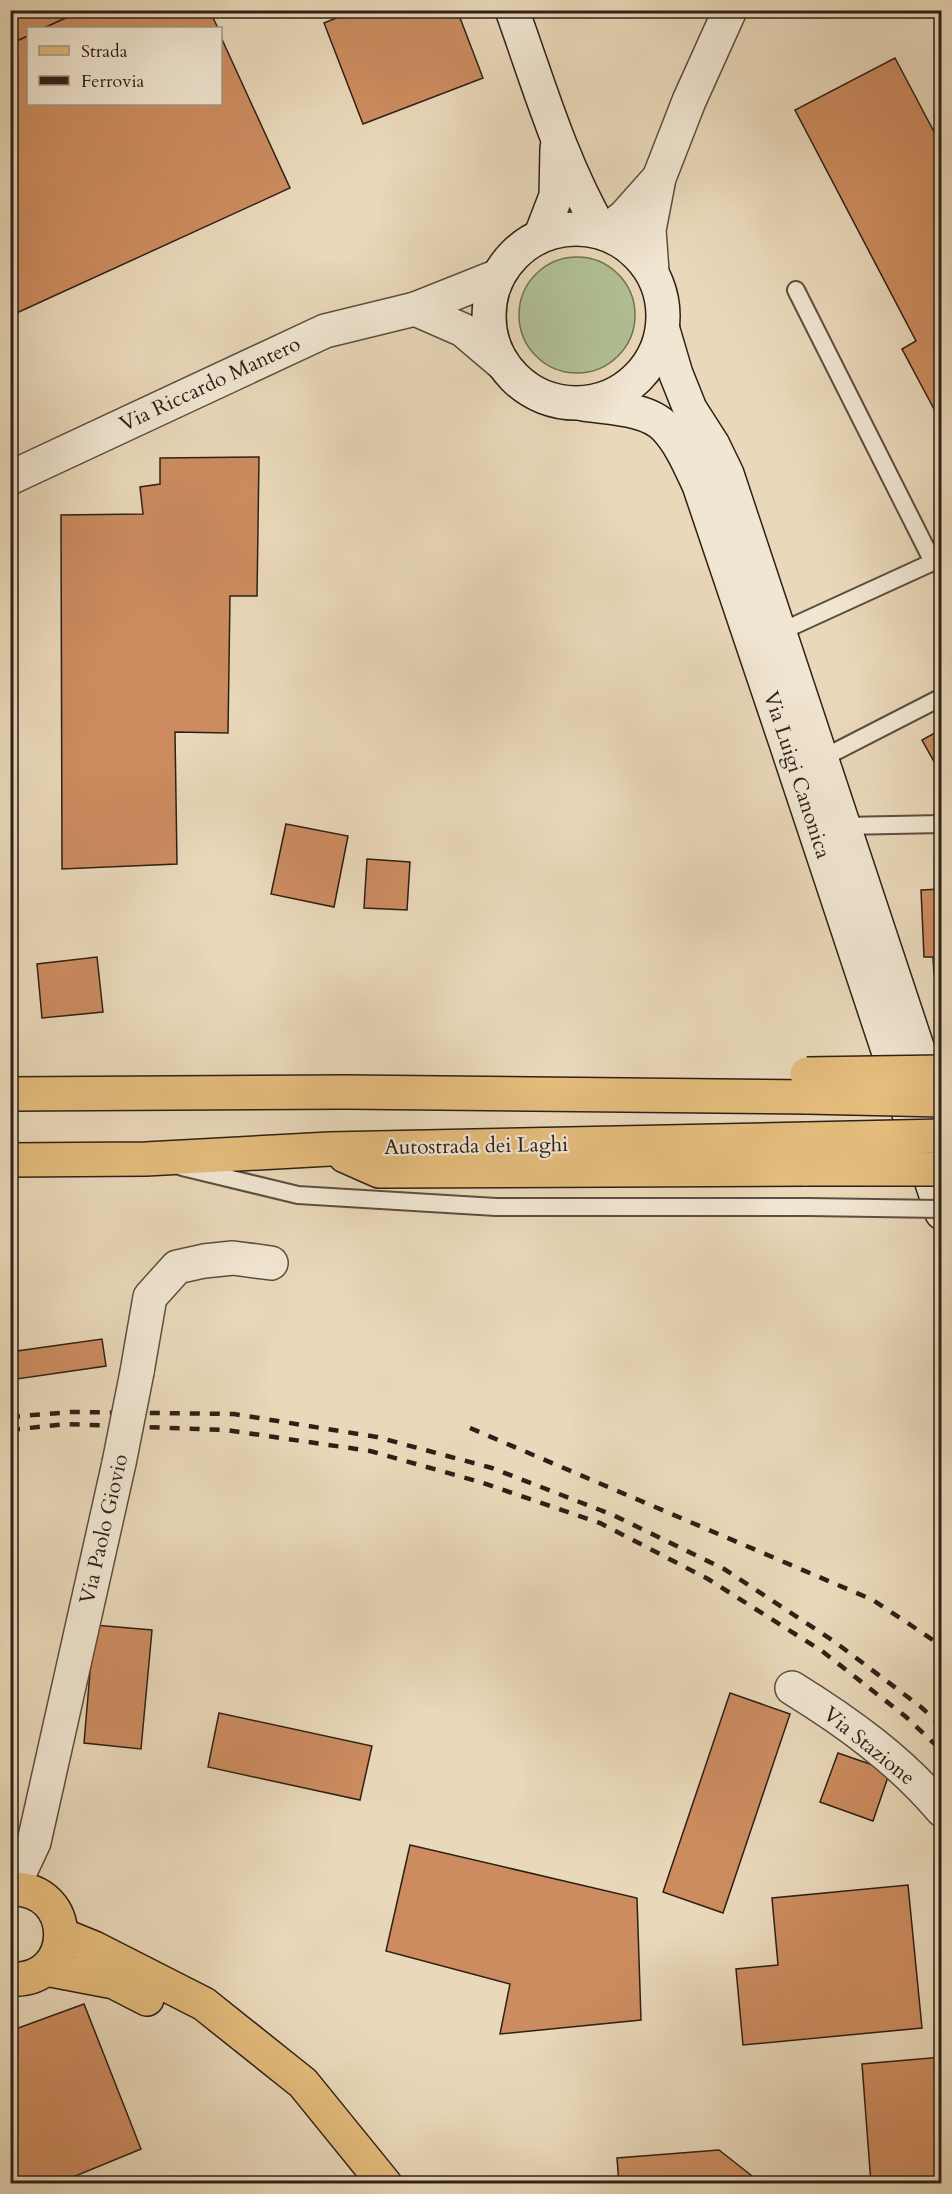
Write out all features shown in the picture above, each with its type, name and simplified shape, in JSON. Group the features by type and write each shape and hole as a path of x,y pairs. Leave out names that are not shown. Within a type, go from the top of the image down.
{"main road":[{"path":"10,1095 807,1086 942,1072"},
{"path":"807,1086 942,1100"},
{"name":"Autostrada dei Laghi","path":"10,1160 146,1159 330,1149 807,1154 942,1136"},
{"path":"807,1154 942,1169"},
{"path":"10,1978 20,1979 34,1976 46,1969 60,1948 62,1935 60,1920 53,1907 42,1896 28,1890 11,1889"},
{"path":"62,1935 94,1948 204,2004 303,2083 385,2184"},
{"path":"46,1969 114,1982 208,2032 293,2102 360,2184"}],"street":[{"path":"512,10 557,138 584,202 602,232"},
{"path":"415,309 463,330 503,364 525,387 552,401 583,404 612,397 634,383 653,359 663,330 663,299 652,271 649,230 659,178 689,101 730,10"},
{"path":"541,235 556,196 557,138"},
{"path":"602,232 625,216 659,178"},
{"path":"503,364 490,336 489,306 498,276 515,252 541,235 570,228 602,232 628,244 652,271"},
{"name":"Via Riccardo Mantero","path":"10,477 325,331 415,309 498,276"},
{"name":"Via Luigi Canonica","path":"663,330 676,374 690,409 713,445 727,474 942,1122"},
{"name":"Via Luigi Canonica","path":"583,404 647,416 666,427 699,485 942,1211"},
{"name":"Via Paolo Giovio","path":"11,1889 34,1842 120,1463 150,1297 177,1266 233,1258 272,1263"},
{"name":"Via Stazione","path":"792,1688 841,1718 888,1756 942,1810"}],"lane":[{"path":"780,632 933,562 796,290"},
{"path":"821,759 942,697"},
{"path":"843,826 942,824"},
{"path":"146,1159 297,1195 496,1207 808,1207 942,1211"}],"green space":[{"path":"577,257 599,262 618,274 630,293 635,315 630,337 618,356 599,368 577,373 555,368 536,356 524,337 519,315 524,293 536,274 555,262"}],"building":[{"path":"10,10 83,10 46,27 27,27 27,36 10,44"},
{"path":"83,10 209,10 218,27 46,27"},
{"path":"356,10 457,10 483,78 363,124 324,23"},
{"path":"27,36 27,105 222,105 222,39 290,188 10,316 10,44"},
{"path":"895,58 942,147 942,424 902,349 916,341 795,110"},
{"path":"259,457 257,596 230,596 228,733 175,732 177,864 62,869 61,515 143,514 140,487 160,484 160,458"},
{"path":"942,729 942,766 937,767 922,740"},
{"path":"286,824 348,836 334,907 271,894"},
{"path":"367,859 410,862 407,910 364,908"},
{"path":"942,889 942,974 934,974 933,957 924,957 921,890"},
{"path":"97,957 103,1012 42,1018 37,964"},
{"path":"102,1339 106,1366 10,1380 10,1352"},
{"path":"94,1625 152,1630 141,1749 84,1743"},
{"path":"730,1693 790,1714 723,1913 663,1892"},
{"path":"219,1713 372,1746 360,1800 208,1767"},
{"path":"838,1753 890,1771 873,1821 820,1802"},
{"path":"410,1845 637,1898 641,2020 500,2034 510,1984 386,1951"},
{"path":"908,1885 922,2028 743,2045 736,1969 778,1965 772,1898"},
{"path":"84,2004 141,2149 56,2184 10,2184 10,2031"},
{"path":"942,2057 942,2184 871,2184 862,2064"},
{"path":"719,2150 756,2179 756,2184 619,2184 617,2158"}],"railway":[{"path":"10,1417 71,1412 234,1414 377,1437 492,1468 613,1515 724,1569 835,1642 921,1707 942,1726"},
{"path":"10,1430 66,1424 226,1430 370,1451 480,1482 600,1523 708,1579 822,1651 905,1716 942,1751"},
{"path":"470,1428 873,1600 942,1646"}]}
